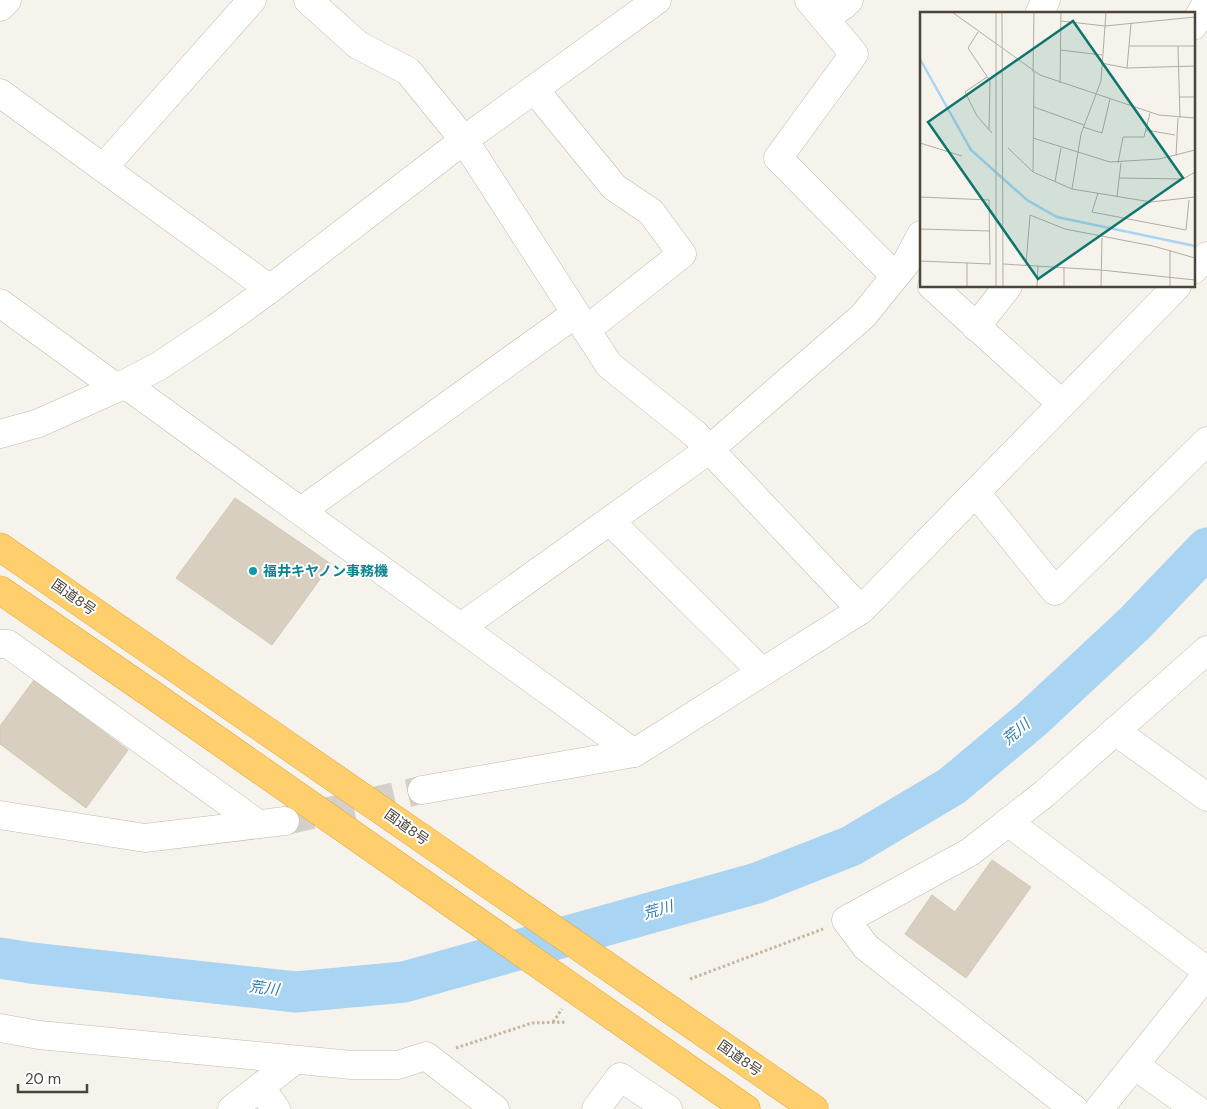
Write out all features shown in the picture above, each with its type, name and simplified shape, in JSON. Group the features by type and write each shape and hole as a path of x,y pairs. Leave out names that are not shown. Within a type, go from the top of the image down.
{"highway":[{"name":"国道8号","path":"0,546 814,1109"},
{"path":"0,590 459,908 573,1003 746,1109"}],"street":[{"path":"0,7 7,0"},
{"path":"103,168 252,0"},
{"path":"0,434 40,424 121,386 158,366 216,328 270,289 464,140 657,0"},
{"path":"816,9 844,5 849,0"},
{"path":"1040,12 1046,0"},
{"path":"317,3 358,45 408,72 464,140 609,365 696,434 861,610"},
{"path":"1194,24 1207,3"},
{"path":"816,9 854,54 778,158 907,272"},
{"path":"300,511 682,254 651,212 614,187 534,89"},
{"path":"0,92 270,289"},
{"path":"461,627 710,448 863,316 907,272 920,238"},
{"path":"1194,269 1207,256"},
{"path":"934,288 1062,404"},
{"path":"976,327 1006,288"},
{"path":"422,790 634,753 861,610 1175,288"},
{"path":"0,303 300,511 634,753"},
{"path":"976,493 1055,591 1207,441"},
{"path":"610,521 762,672"},
{"path":"0,644 8,644 258,824"},
{"path":"1074,1109 866,947 846,920 970,852 1044,794 1207,650"},
{"path":"1115,731 1207,797"},
{"path":"0,815 145,838 285,820"},
{"path":"1008,822 1207,972 1099,1109"},
{"path":"0,1028 39,1036 352,1065 398,1065 426,1056 496,1109"},
{"path":"232,1109 295,1060"},
{"path":"1134,1065 1196,1109"},
{"path":"596,1109 620,1077 668,1109"},
{"path":"260,1087 276,1109"}],"path":[{"path":"690,979 846,920"},
{"path":"552,1023 573,1003"},
{"path":"426,1056 532,1023 567,1022"}],"building":[{"name":"福井キヤノン事務機","path":"235,498 331,564 272,645 176,578"},
{"path":"34,680 128,750 86,808 0,744 0,726"},
{"path":"992,860 1031,887 966,978 905,934 932,895 955,912"}],"waterway":[{"name":"荒川","path":"0,958 296,992 404,982 757,883 851,846 952,786 1032,719 1135,623 1207,548"}],"tunnel":[{"path":"285,821 422,790"}],"place":[{"name":"福井キヤノン事務機","path":"253,571"}]}
